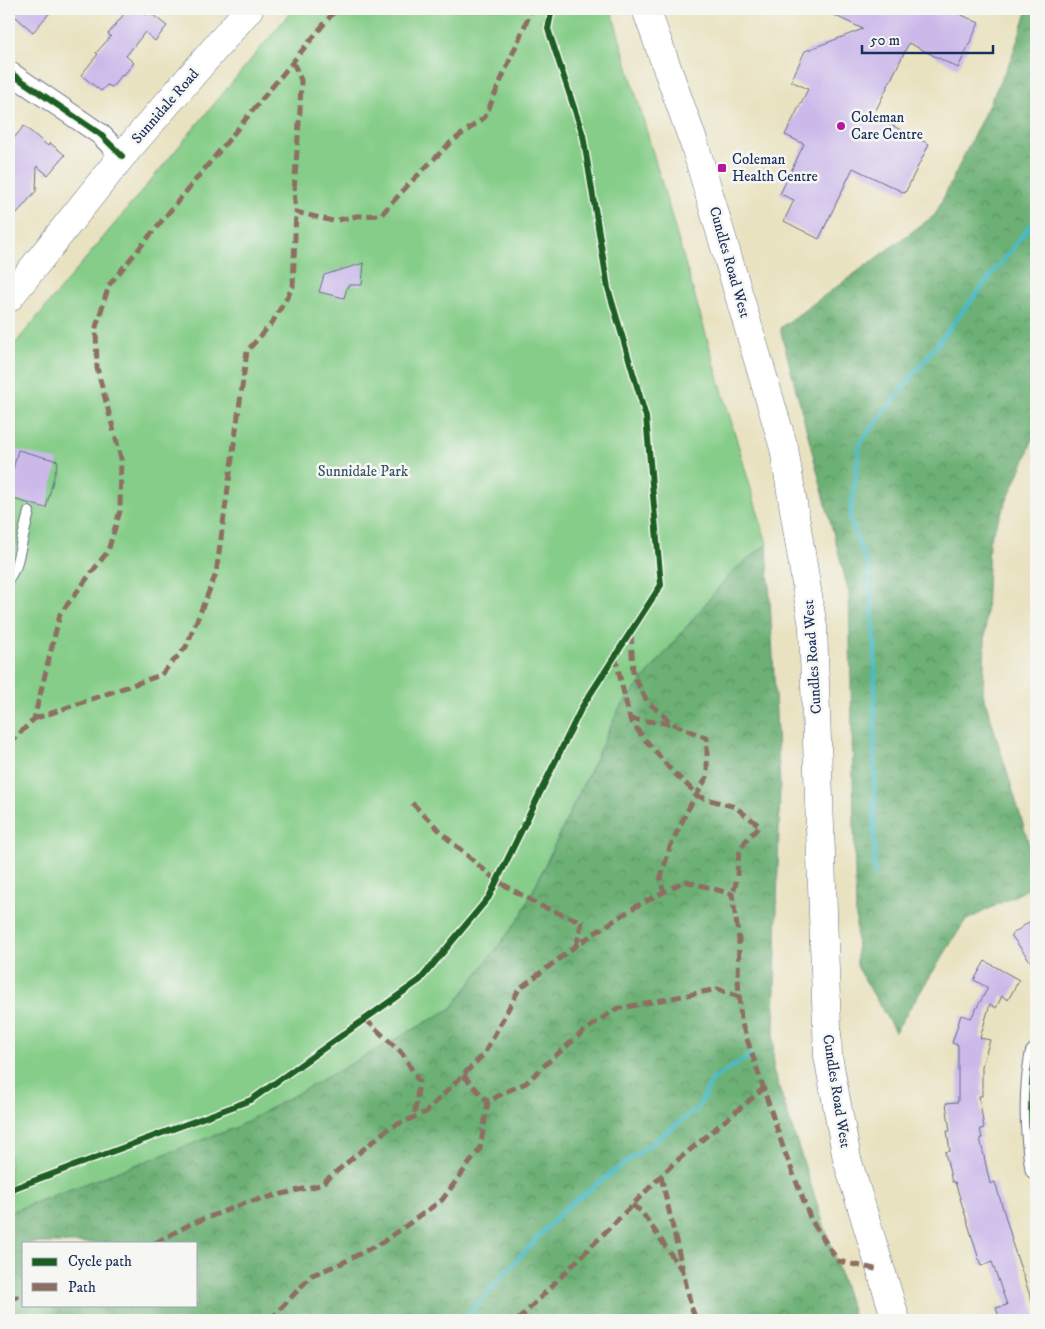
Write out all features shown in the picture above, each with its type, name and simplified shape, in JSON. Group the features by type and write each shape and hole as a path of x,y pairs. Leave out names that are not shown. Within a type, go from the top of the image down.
{"main road":[{"name":"Sunnidale Road","path":"9,298 122,156 249,9"},
{"name":"Cundles Road West","path":"646,9 698,155 784,448 813,627 828,1056 847,1159 896,1320"}],"street":[{"path":"9,72 100,134 122,156"},
{"path":"1036,1054 1031,1121 1036,1169"}],"lane":[{"path":"9,578 16,566 29,512"}],"green space":[{"name":"Sunnidale Park","path":"293,9 611,9 767,544 731,573 619,709 521,916 452,1008 235,1128 9,1212 9,351"},
{"path":"1028,9 1036,9 1036,429 1027,455 989,541 983,693 1036,867 1036,885 965,921 895,1032 857,966 849,593 780,328 935,215 1011,59"},
{"path":"767,544 780,787 773,1069 855,1320 9,1320 9,1212 235,1128 452,1008 521,916 619,709 731,573"}],"building":[{"path":"9,9 53,9 33,32"},
{"path":"128,9 139,9 147,15 149,12 167,26 155,41 145,32 126,56 134,63 112,87 107,85 101,91 81,75 98,54 96,53 111,36 108,34"},
{"name":"Coleman Care Centre","path":"821,9 949,9 979,23 958,68 909,43 873,116 929,144 905,193 853,168 819,239 784,221 794,200 780,194 804,144 785,135 808,89 791,81 805,51 863,29"},
{"path":"24,126 48,146 50,143 65,155 48,175 37,166 36,191 16,214 9,208 9,144"},
{"path":"364,263 362,285 348,285 344,298 319,292 324,275"},
{"path":"18,450 58,461 46,508 9,498 9,485"},
{"path":"1036,917 1036,969 1011,935"},
{"path":"985,961 1019,980 1008,1000 1002,996 996,1008 990,1004 980,1038 990,1040 982,1066 982,1096 979,1096 984,1128 980,1129 982,1138 980,1138 990,1184 995,1182 1011,1240 1036,1313 1036,1320 1000,1320 996,1308 1007,1305 992,1262 981,1266 955,1182 952,1182 945,1152 950,1151 947,1131 950,1131 946,1103 958,1102 958,1045 952,1043 961,1015 971,1018 988,988 974,980"}],"waterway":[{"path":"874,875 875,643 869,570 850,519 860,443 1036,218"},
{"path":"462,1320 564,1209 698,1108 713,1079 751,1055"}],"marked path":[{"path":"9,744 34,719 60,614 108,551 120,511 121,458 97,368 96,327 109,285 333,13 347,9"},
{"path":"293,62 301,80 294,191 296,212 333,221 357,216 381,215 450,143 485,117 532,9"},
{"path":"34,719 161,675 186,647 216,574 247,351 272,323 293,287 296,212"},
{"path":"631,634 633,674 647,701 673,724 707,738 707,777 687,811 670,847 660,880 664,892"},
{"path":"615,656 630,719 642,736 671,770 700,797 735,807 760,826 747,839 740,851 736,884 732,894"},
{"path":"630,719 673,724"},
{"path":"412,803 447,838 497,881 541,906 582,922 576,946"},
{"path":"157,1242 191,1224 248,1202 320,1185 389,1128 426,1112 484,1054 519,989 581,942 635,907 685,881 732,894 739,940 738,979 741,1021 784,1150 811,1220 838,1261 880,1270"},
{"path":"270,1320 312,1275 342,1263 383,1242 442,1200 480,1149 488,1102 526,1083 584,1031 616,1009 718,989 739,997"},
{"path":"365,1019 403,1054 419,1082 414,1118"},
{"path":"463,1075 488,1102"},
{"path":"518,1320 673,1164 763,1089"},
{"path":"661,1176 691,1306 696,1320"},
{"path":"632,1205 641,1211 681,1269"},
{"path":"9,1299 22,1296"}],"cycle path":[{"path":"9,1190 251,1100 420,980 489,897 582,707 661,585 646,417 608,288 583,135 548,29 552,9"},
{"path":"9,72 100,134 122,156"},
{"path":"1036,1054 1031,1112 1036,1169"}],"place":[{"name":"Coleman Care Centre","path":"841,126"},
{"name":"Coleman Health Centre","path":"722,168"}]}
